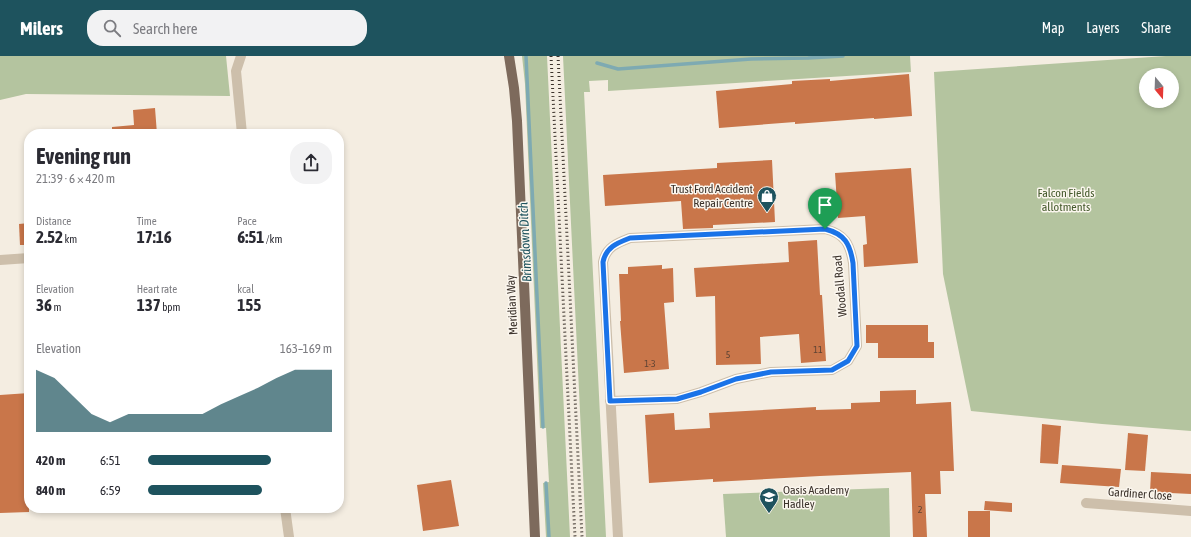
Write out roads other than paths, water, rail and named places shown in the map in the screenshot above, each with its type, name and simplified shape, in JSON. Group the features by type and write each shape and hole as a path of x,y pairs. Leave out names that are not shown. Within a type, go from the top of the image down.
{"main road":[{"name":"Meridian Way","path":"509,56 517,121 535,535"}],"street":[{"path":"241,56 236,71 242,129"},
{"name":"Woodall Road","path":"610,401 677,399 736,379 771,372 832,370 848,361 857,346 853,263 848,243 835,231 825,229 630,238 617,242 604,255 603,262 610,401 618,537"},
{"path":"0,260 24,258"},
{"name":"Gardiner Close","path":"1086,503 1191,511"},
{"path":"286,513 289,537"}],"waterway":[{"name":"Brimsdown Ditch","path":"526,56 543,427"},
{"path":"597,63 618,69 751,59 843,56"},
{"name":"Brimsdown Ditch","path":"546,483 549,537"}],"railway":[{"path":"551,56 575,537"},
{"path":"558,56 582,537"}],"place":[{"name":"Trust Ford Accident Repair Centre","path":"767,213"},
{"name":"Oasis Academy Hadley","path":"769,514"}],"park label":[{"name":"Falcon Fields allotments","path":"1066,200"}]}
